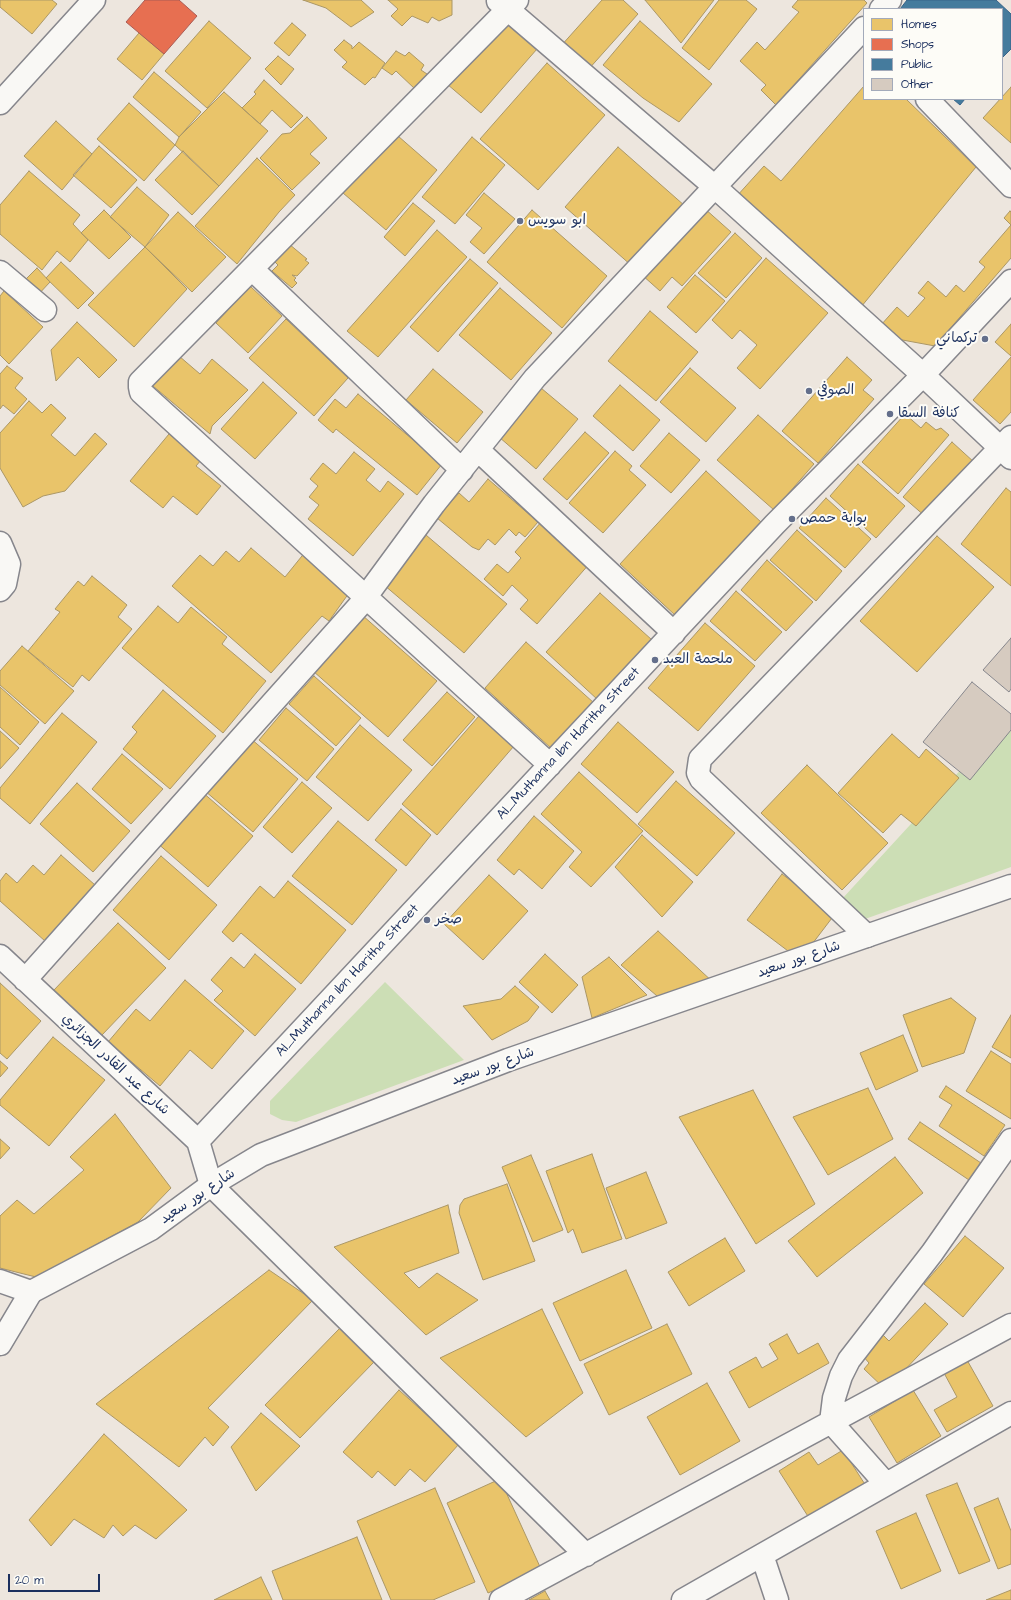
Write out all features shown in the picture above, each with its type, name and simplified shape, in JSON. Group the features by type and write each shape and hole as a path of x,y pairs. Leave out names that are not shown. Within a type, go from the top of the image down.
{"street":[{"path":"0,103 94,0"},
{"path":"882,8 890,0"},
{"path":"550,765 142,392 140,382 252,269 507,3 715,187 923,375 1008,448 700,759 698,773 701,779 867,936"},
{"path":"24,980 278,699 366,596 462,470 535,378 863,31"},
{"path":"928,100 1011,186"},
{"path":"252,269 462,470"},
{"path":"0,272 45,310"},
{"name":"Al_Muthanna Ibn Haritha Street","path":"198,1141 776,524 923,375 1011,282"},
{"path":"478,450 674,633"},
{"path":"0,544 9,564 5,584 0,590"},
{"name":"شارع بور سعيد","path":"31,1292 151,1229 211,1185 261,1155 508,1060 1011,886"},
{"name":"شارع عبد القادر الجزائري","path":"0,956 198,1141"},
{"path":"886,1484 831,1422 834,1398 849,1360 932,1253 1011,1140"},
{"path":"198,1141 211,1185 586,1554"},
{"path":"0,1281 31,1292 0,1344"},
{"path":"501,1600 1011,1325"},
{"path":"683,1600 1011,1413"},
{"path":"762,1555 777,1600"}],"green space":[{"path":"1011,715 1011,867 865,919 842,899"},
{"path":"385,982 464,1060 296,1122 282,1120 270,1114 270,1101"}],"building: Homes":[{"path":"0,0 52,0 57,4 32,34 0,7"},
{"path":"303,0 361,0 374,12 351,27 326,8"},
{"path":"388,0 452,0 452,15 439,21 432,17 428,23 412,16 402,26 391,16 398,9"},
{"path":"602,0 623,0 638,14 587,71 560,47"},
{"path":"645,0 714,0 681,43"},
{"path":"719,0 746,0 757,9 709,70 682,48"},
{"path":"798,0 864,0 867,3 776,105 761,90 766,85 740,61 757,42 765,50 799,12 792,7"},
{"path":"503,19 537,49 481,113 447,84"},
{"path":"209,21 251,58 207,108 165,71"},
{"path":"640,21 712,84 679,122 643,98 603,65"},
{"path":"292,23 306,35 289,56 274,43"},
{"path":"139,33 164,54 142,80 117,59"},
{"path":"344,40 352,46 352,49 359,42 385,63 375,78 373,77 365,85 342,67 347,62 334,50"},
{"path":"396,51 405,56 409,52 424,65 421,70 427,74 415,89 396,71 392,75 382,68"},
{"path":"278,56 294,69 281,85 265,69"},
{"path":"547,63 605,115 538,190 480,139"},
{"path":"154,72 201,112 179,137 133,97"},
{"path":"264,80 303,116 291,128 272,110 260,124 242,108 256,94 254,92"},
{"path":"863,87 863,100 907,100 976,167 861,307 736,197 764,166 781,181"},
{"path":"1011,87 1011,143 983,118 999,100 1003,100 1003,96"},
{"path":"224,92 268,131 219,186 175,145 179,137"},
{"path":"129,103 175,145 144,181 97,139"},
{"path":"307,117 327,138 310,154 320,163 292,190 260,158 282,134 290,133"},
{"path":"56,121 92,154 62,190 24,156"},
{"path":"398,136 437,170 386,230 343,193 375,153 380,155"},
{"path":"472,137 505,165 455,224 422,197"},
{"path":"99,146 137,180 111,208 73,175"},
{"path":"618,147 685,206 632,266 565,207"},
{"path":"183,151 219,186 192,215 155,180"},
{"path":"257,158 295,195 279,212 237,264 195,226"},
{"path":"29,171 80,215 73,224 88,240 70,262 57,251 42,270 0,234 0,205"},
{"path":"137,187 169,215 145,247 110,217"},
{"path":"484,193 515,219 484,254 470,242 482,228 466,215"},
{"path":"413,203 435,221 405,256 384,237"},
{"path":"704,208 731,232 682,286 672,277 660,291 642,275"},
{"path":"104,210 131,237 109,259 81,233"},
{"path":"532,210 607,276 562,328 487,262"},
{"path":"1010,211 1011,212 1011,225 1004,218"},
{"path":"178,212 226,257 192,292 145,247"},
{"path":"1011,225 1011,258 935,346 897,339 881,325 897,307 908,317 925,298 918,293 928,281 946,297 956,285 964,292 985,267 979,262"},
{"path":"437,230 467,257 378,357 347,331"},
{"path":"735,233 762,258 726,298 698,273"},
{"path":"289,244 307,259 305,260 309,263 297,276 292,275 296,278 294,280 297,283 292,288 272,271 278,265 274,261"},
{"path":"145,247 187,289 134,347 88,305"},
{"path":"766,258 828,313 760,389 737,368 757,345 740,330 732,339 712,320"},
{"path":"470,259 498,283 438,352 410,327"},
{"path":"61,262 94,293 78,309 46,278"},
{"path":"37,268 50,282 36,297 22,283"},
{"path":"695,275 725,301 696,333 667,307"},
{"path":"250,286 282,316 248,353 216,323"},
{"path":"500,288 552,333 511,380 459,335"},
{"path":"4,291 43,327 9,364 0,355 0,296"},
{"path":"650,311 698,352 656,401 608,361"},
{"path":"286,319 348,378 314,416 249,358"},
{"path":"77,322 117,360 99,378 78,357 56,381 51,350"},
{"path":"1011,324 1011,356 995,342"},
{"path":"179,356 200,374 212,359 248,390 212,426 210,434 153,386"},
{"path":"847,357 872,380 863,390 874,399 818,463 782,431"},
{"path":"1011,357 1011,412 1000,424 973,400"},
{"path":"7,366 23,378 15,388 27,399 14,414 3,405 0,409 0,374"},
{"path":"690,368 736,408 706,442 660,402"},
{"path":"433,369 483,412 457,443 406,400"},
{"path":"263,382 297,413 255,459 221,429"},
{"path":"620,385 660,420 633,451 593,416"},
{"path":"541,388 578,419 536,469 499,437"},
{"path":"358,394 442,464 417,495 336,429 333,433 318,420 335,399 346,408"},
{"path":"29,401 42,413 51,404 66,418 51,435 75,456 95,433 107,444 65,491 43,496 23,507 0,468 0,433"},
{"path":"905,414 921,428 926,422 936,430 941,428 949,435 898,494 862,462"},
{"path":"758,415 814,464 774,510 717,460"},
{"path":"585,432 609,453 567,500 543,479"},
{"path":"669,433 700,460 671,493 640,466"},
{"path":"169,434 201,460 196,466 221,486 197,515 173,496 163,508 130,481"},
{"path":"952,442 975,463 926,517 903,497"},
{"path":"615,451 632,466 629,470 646,485 603,533 569,503"},
{"path":"354,452 375,469 366,480 380,492 388,481 404,494 353,556 308,519 319,505 309,497 318,486 310,479 323,463 336,474"},
{"path":"858,464 905,506 876,538 830,496"},
{"path":"706,471 762,523 676,616 620,564"},
{"path":"488,479 538,522 525,537 519,532 516,536 509,529 495,545 488,539 479,550 472,547 437,518 459,493 469,502"},
{"path":"1006,488 1011,492 1011,586 961,544"},
{"path":"826,498 871,539 845,568 799,528"},
{"path":"542,521 590,563 537,624 520,609 528,600 512,585 503,596 484,579 497,564 508,573 521,558 515,552"},
{"path":"797,530 842,571 816,601 770,560"},
{"path":"426,535 507,604 464,653 384,585"},
{"path":"937,536 994,587 917,672 860,621"},
{"path":"251,548 285,577 306,551 349,593 329,621 322,616 271,673 172,586 200,555 213,566 226,551 239,562"},
{"path":"767,560 813,602 786,631 741,590"},
{"path":"92,576 127,605 118,617 132,629 89,681 82,675 73,687 28,651 60,612 55,609 78,581 84,586"},
{"path":"736,591 782,632 755,661 710,621"},
{"path":"600,593 652,640 598,700 546,652"},
{"path":"158,606 178,623 191,607 227,637 222,644 266,681 223,733 122,648"},
{"path":"362,615 437,681 388,737 313,671"},
{"path":"705,623 755,666 698,731 648,688"},
{"path":"526,642 594,703 552,749 485,688"},
{"path":"22,646 74,691 45,724 0,685 0,671"},
{"path":"314,676 361,718 336,746 289,704"},
{"path":"0,687 39,722 20,745 0,727"},
{"path":"163,690 216,736 170,789 123,749 137,732 132,727"},
{"path":"447,692 475,717 432,766 403,740"},
{"path":"286,708 334,749 307,781 259,740"},
{"path":"62,713 97,742 30,824 0,798 0,788"},
{"path":"479,716 514,746 437,835 402,804"},
{"path":"618,722 674,772 637,813 581,764"},
{"path":"360,725 412,770 368,821 316,777"},
{"path":"0,731 19,748 0,769"},
{"path":"892,734 919,758 926,749 959,778 916,826 901,814 883,833 838,793"},
{"path":"250,738 298,779 253,832 205,791"},
{"path":"122,754 163,789 131,824 92,789"},
{"path":"807,765 888,843 842,890 761,813"},
{"path":"579,772 643,831 591,887 569,867 582,852 541,814"},
{"path":"676,781 735,833 697,876 638,824"},
{"path":"302,782 332,808 292,853 263,827"},
{"path":"77,783 130,831 93,872 40,824"},
{"path":"201,791 253,836 208,887 156,842"},
{"path":"401,809 431,835 406,866 375,840"},
{"path":"534,816 574,851 542,889 519,869 514,875 497,860"},
{"path":"338,821 397,870 352,925 292,876"},
{"path":"642,835 693,882 662,917 615,867"},
{"path":"61,855 95,885 45,941 0,901 0,881 6,873 17,883 33,865 44,875"},
{"path":"161,856 217,905 169,960 113,910"},
{"path":"782,874 835,914 800,960 747,920"},
{"path":"489,875 528,911 483,960 444,924"},
{"path":"288,881 346,930 301,984 241,933 233,942 222,932 260,886 274,898"},
{"path":"118,923 166,968 102,1035 54,990"},
{"path":"658,931 715,984 664,1002 621,965"},
{"path":"255,954 296,989 255,1036 214,1000 223,991 211,980 231,957 244,968"},
{"path":"545,954 578,985 552,1013 519,982"},
{"path":"609,957 647,995 592,1018 582,977"},
{"path":"185,980 244,1031 212,1069 190,1050 160,1086 108,1042 136,1009 150,1021"},
{"path":"0,983 41,1021 7,1059 0,1053"},
{"path":"515,986 539,1007 528,1021 492,1040 463,1006 501,999"},
{"path":"951,998 976,1018 964,1053 922,1067 903,1015"},
{"path":"1011,1015 1011,1058 992,1047"},
{"path":"903,1035 918,1071 876,1090 860,1053"},
{"path":"53,1037 105,1080 49,1146 0,1105 0,1100"},
{"path":"991,1051 1011,1064 1011,1119 966,1091"},
{"path":"0,1061 8,1068 0,1077"},
{"path":"946,1086 1005,1125 984,1156 939,1126 952,1105 939,1097"},
{"path":"868,1088 893,1139 828,1175 793,1117"},
{"path":"753,1090 815,1204 756,1244 679,1117"},
{"path":"115,1114 171,1188 138,1222 36,1277 0,1268 0,1216 17,1200 34,1214 84,1170 70,1157"},
{"path":"920,1122 981,1163 969,1180 908,1139"},
{"path":"0,1139 10,1148 0,1159"},
{"path":"592,1154 622,1239 582,1253 573,1229 568,1233 546,1171"},
{"path":"531,1155 563,1230 533,1242 502,1167"},
{"path":"895,1157 923,1193 817,1277 788,1241"},
{"path":"646,1172 667,1223 626,1239 606,1188"},
{"path":"507,1184 535,1261 483,1280 459,1213 460,1205 464,1199"},
{"path":"448,1205 459,1253 404,1273 419,1288 437,1273 478,1300 426,1335 334,1247"},
{"path":"965,1236 1004,1268 963,1317 924,1284"},
{"path":"725,1238 745,1271 689,1306 668,1272"},
{"path":"269,1270 313,1300 208,1408 229,1427 213,1446 205,1437 179,1467 96,1404"},
{"path":"626,1270 652,1328 580,1361 553,1303"},
{"path":"925,1303 948,1324 886,1390 864,1369 869,1363 863,1356 883,1335 889,1341"},
{"path":"542,1309 583,1393 526,1437 440,1358"},
{"path":"667,1324 692,1374 609,1415 584,1364"},
{"path":"340,1328 374,1362 300,1438 265,1405"},
{"path":"787,1334 798,1354 818,1343 829,1363 749,1408 729,1372 756,1357 762,1368 778,1359 769,1344"},
{"path":"967,1360 993,1406 947,1432 934,1410 957,1397 944,1373"},
{"path":"707,1383 740,1441 680,1475 647,1417"},
{"path":"399,1390 459,1444 425,1482 410,1469 395,1486 378,1471 372,1478 343,1452"},
{"path":"913,1390 941,1436 897,1463 869,1417"},
{"path":"261,1413 300,1446 256,1491 231,1447"},
{"path":"104,1434 187,1510 156,1539 135,1525 123,1536 113,1525 104,1538 74,1519 51,1546 29,1520"},
{"path":"843,1450 866,1486 811,1521 779,1471 809,1452 818,1465"},
{"path":"500,1479 541,1569 488,1593 447,1503"},
{"path":"957,1483 990,1561 959,1574 926,1495"},
{"path":"435,1488 475,1582 433,1600 391,1600 357,1521"},
{"path":"998,1498 1011,1531 1011,1564 998,1569 974,1508"},
{"path":"916,1513 941,1571 901,1589 876,1531"},
{"path":"357,1537 382,1600 283,1600 272,1571"},
{"path":"261,1577 272,1600 214,1600"},
{"path":"1011,1590 1011,1600 986,1600"},
{"path":"545,1591 550,1600 529,1600"}],"building: Shops":[{"path":"145,0 179,0 197,16 164,54 126,22"}],"building: Public":[{"path":"907,0 996,0 1011,14 1011,49 1003,57 1003,8 901,8"},
{"path":"954,100 964,100 960,105"}],"building: Other":[{"path":"1011,638 1011,689 1009,692 983,670"},
{"path":"972,682 1011,714 1011,730 970,780 923,742"}],"place":[{"name":"ابو سويس","path":"520,221"},
{"name":"تركماني","path":"985,339"},
{"name":"الصوفي","path":"809,391"},
{"name":"كنافة السقا","path":"890,414"},
{"name":"بوابة حمص","path":"792,519"},
{"name":"ملحمة العبد","path":"655,660"},
{"name":"صخر","path":"427,920"}]}
